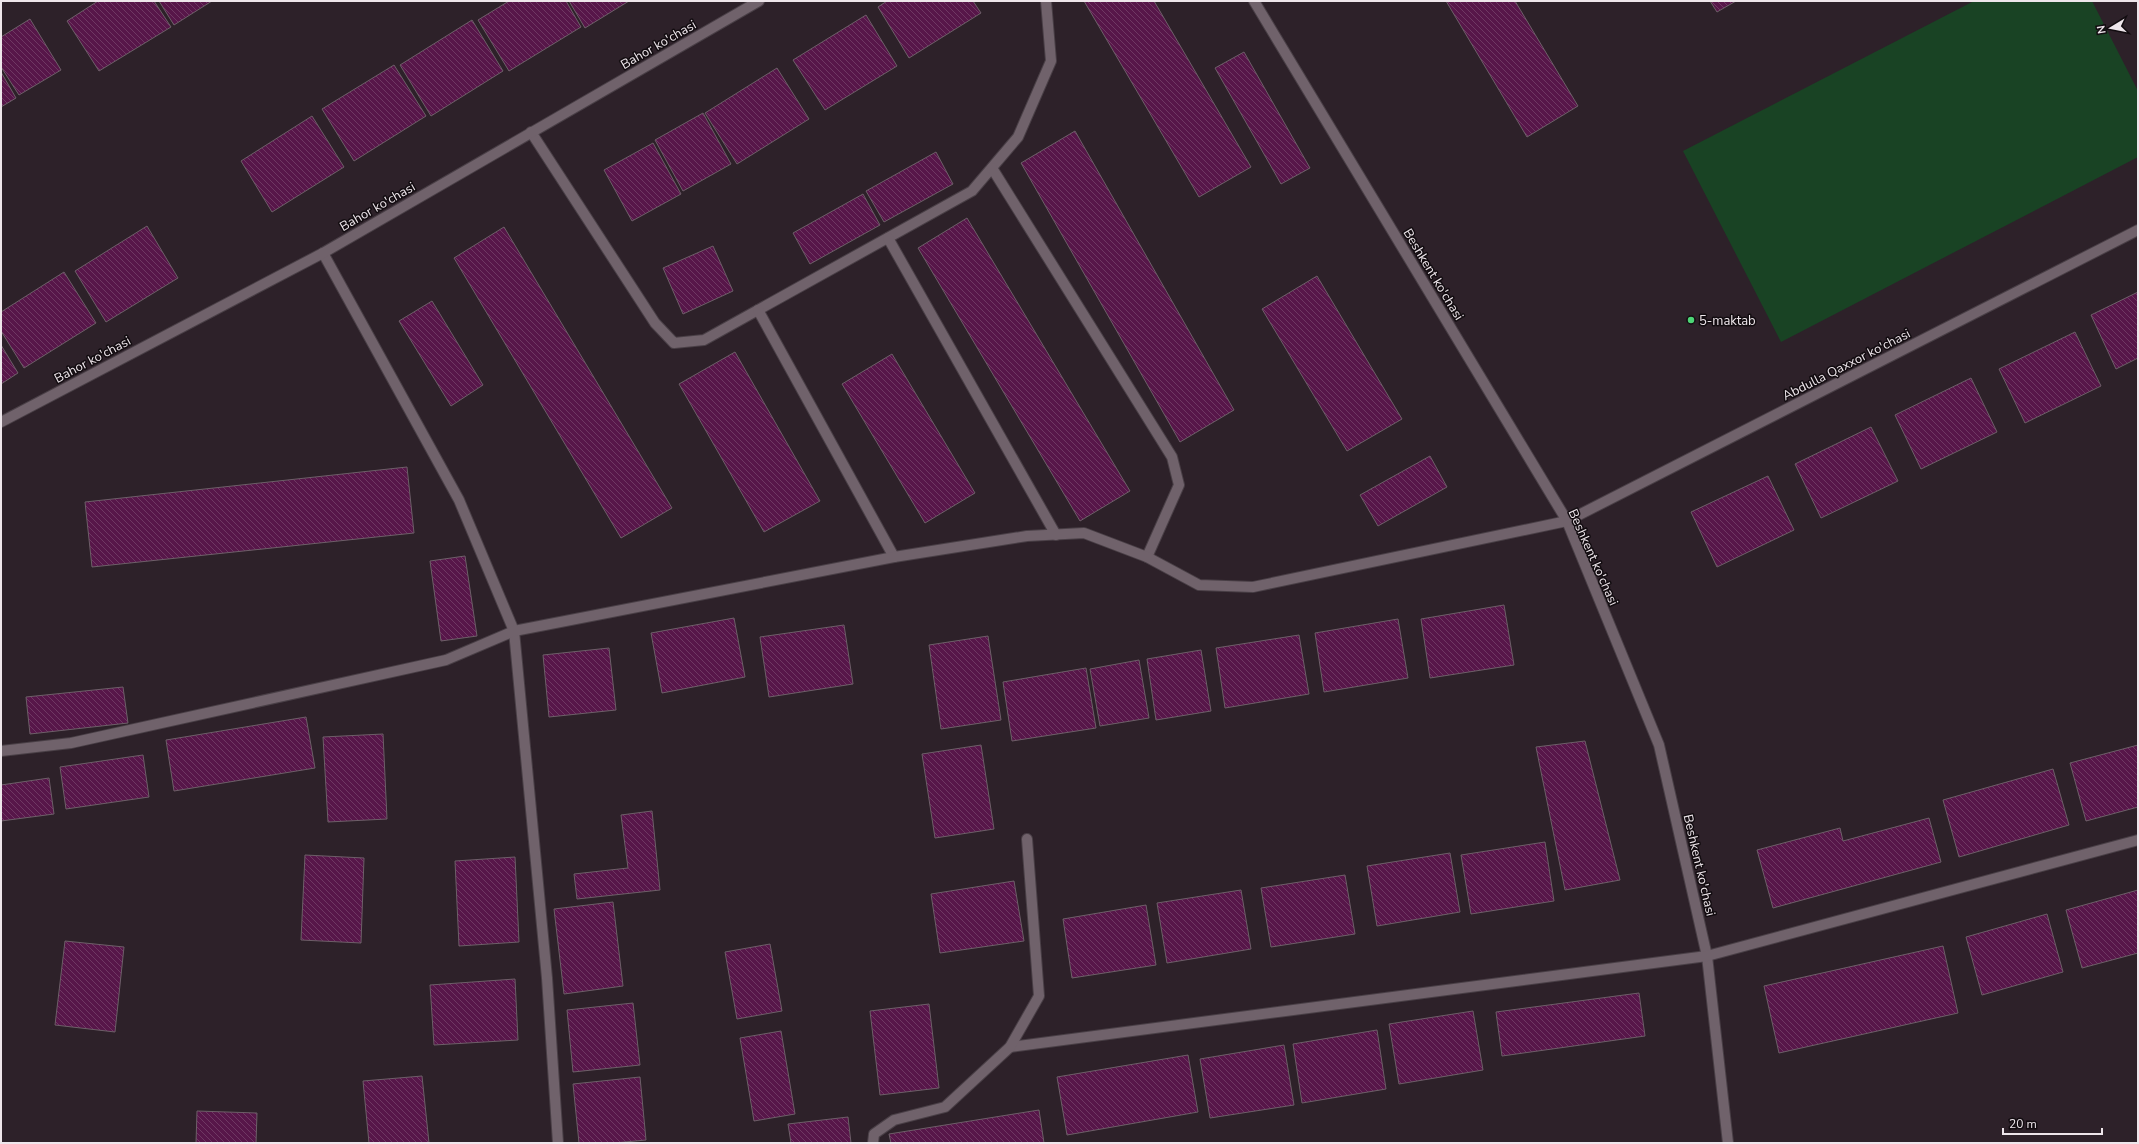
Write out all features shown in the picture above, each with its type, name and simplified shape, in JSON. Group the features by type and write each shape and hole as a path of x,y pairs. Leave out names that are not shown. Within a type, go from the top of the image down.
{"street":[{"name":"Bahor ko'chasi","path":"1,422 322,253 759,1"},
{"path":"531,132 655,323 674,343 704,340 972,191 1018,137 1051,61 1046,1"},
{"name":"Beshkent ko'chasi","path":"1254,1 1567,521 1659,745 1707,956 1728,1143"},
{"path":"992,168 1172,457 1179,485 1147,557"},
{"name":"Abdulla Qaxxor ko'chasi","path":"1,751 71,743 446,660 514,631 894,557 1027,536 1084,533 1147,557 1199,585 1253,587 1567,521 2138,230"},
{"path":"888,238 1056,534"},
{"path":"322,253 459,500 514,631 547,978 558,1143"},
{"path":"758,310 894,557"},
{"path":"873,1143 874,1134 894,1120 945,1107 1010,1047 1039,996 1026,839"},
{"path":"1010,1047 1707,956 2138,840"}],"green space":[{"path":"1974,1 2092,1 2138,91 2138,157 1781,342 1683,151"}],"building":[{"path":"98,1 154,1 171,27 99,71 67,21"},
{"path":"159,1 212,1 174,25"},
{"path":"509,1 566,1 581,27 509,71 478,20"},
{"path":"569,1 629,1 585,28"},
{"path":"887,1 973,1 981,13 909,58 878,7"},
{"path":"1084,1 1154,1 1251,167 1199,197"},
{"path":"1446,1 1515,1 1578,106 1527,137"},
{"path":"1710,1 1736,1 1717,12"},
{"path":"866,15 897,66 825,110 793,60"},
{"path":"30,19 61,70 19,95 1,67 1,37"},
{"path":"472,20 503,71 431,116 400,65"},
{"path":"1244,52 1310,168 1281,184 1215,68"},
{"path":"394,65 426,116 354,161 322,109"},
{"path":"777,68 809,119 737,164 705,113"},
{"path":"1,72 16,98 1,107"},
{"path":"703,113 731,164 683,191 655,140"},
{"path":"312,116 344,167 272,212 241,161"},
{"path":"1075,131 1234,410 1180,442 1021,163"},
{"path":"653,143 681,194 632,221 604,170"},
{"path":"936,152 953,184 884,222 866,191"},
{"path":"863,194 880,225 810,264 793,233"},
{"path":"967,218 1130,491 1080,521 918,248"},
{"path":"147,226 178,278 106,322 75,271"},
{"path":"504,227 672,508 621,538 454,258"},
{"path":"713,246 733,291 683,314 663,268"},
{"path":"64,272 96,323 24,368 1,331 1,312"},
{"path":"1317,276 1402,419 1347,451 1262,309"},
{"path":"2138,292 2138,358 2116,369 2091,315"},
{"path":"432,301 483,385 451,406 399,321"},
{"path":"2075,332 2101,386 2025,423 1999,369"},
{"path":"1,345 18,373 1,384"},
{"path":"735,352 820,501 764,532 679,384"},
{"path":"892,354 975,493 925,523 842,384"},
{"path":"1971,378 1997,432 1921,469 1895,415"},
{"path":"1871,427 1898,481 1821,518 1795,464"},
{"path":"1430,456 1447,487 1378,526 1360,495"},
{"path":"407,467 414,533 92,567 85,502"},
{"path":"1768,476 1794,530 1717,567 1691,512"},
{"path":"465,556 477,636 441,641 430,561"},
{"path":"1504,605 1514,665 1430,678 1421,619"},
{"path":"734,618 745,677 662,693 651,633"},
{"path":"1398,619 1408,678 1324,692 1315,633"},
{"path":"844,625 853,684 769,697 760,637"},
{"path":"1299,635 1309,694 1225,708 1216,648"},
{"path":"988,636 1001,720 941,729 929,645"},
{"path":"609,648 616,710 549,717 543,655"},
{"path":"1201,650 1211,711 1156,720 1147,659"},
{"path":"1139,660 1149,718 1100,726 1090,669"},
{"path":"1086,668 1096,728 1012,741 1003,682"},
{"path":"123,687 128,723 30,734 26,697"},
{"path":"306,717 315,768 174,791 166,740"},
{"path":"383,734 387,819 328,822 323,737"},
{"path":"1585,741 1620,880 1565,890 1536,747"},
{"path":"981,745 994,829 935,838 922,754"},
{"path":"2138,745 2138,807 2086,821 2070,763"},
{"path":"143,755 149,797 66,809 60,767"},
{"path":"2053,769 2069,825 1959,857 1943,800"},
{"path":"49,778 54,814 1,821 1,785"},
{"path":"652,811 660,890 577,899 574,874 628,868 621,815"},
{"path":"1929,818 1941,862 1773,908 1757,850 1840,828 1843,841"},
{"path":"1545,842 1554,901 1471,914 1461,855"},
{"path":"1450,853 1460,912 1377,926 1367,866"},
{"path":"305,855 364,858 361,943 301,940"},
{"path":"515,857 519,942 459,946 455,861"},
{"path":"1345,875 1355,934 1271,947 1261,888"},
{"path":"1014,881 1024,941 940,953 931,894"},
{"path":"1241,890 1251,949 1167,963 1157,903"},
{"path":"2138,890 2138,953 2082,968 2066,910"},
{"path":"613,902 623,986 564,994 554,909"},
{"path":"1146,905 1156,965 1072,978 1063,919"},
{"path":"2047,914 2063,972 1982,995 1966,937"},
{"path":"65,941 124,947 115,1032 55,1025"},
{"path":"770,944 782,1011 737,1019 725,952"},
{"path":"1943,946 1958,1013 1779,1053 1764,986"},
{"path":"515,979 518,1040 434,1045 430,985"},
{"path":"1639,993 1645,1036 1502,1056 1496,1012"},
{"path":"633,1003 640,1065 573,1072 567,1010"},
{"path":"929,1004 939,1088 880,1095 870,1011"},
{"path":"1473,1011 1483,1070 1399,1084 1389,1024"},
{"path":"1377,1030 1386,1089 1302,1103 1293,1044"},
{"path":"781,1031 795,1114 754,1121 740,1038"},
{"path":"1284,1045 1294,1105 1210,1118 1200,1059"},
{"path":"1188,1055 1198,1112 1067,1135 1057,1077"},
{"path":"422,1076 429,1143 369,1143 363,1081"},
{"path":"640,1077 646,1140 614,1143 579,1143 573,1084"},
{"path":"1039,1110 1044,1143 891,1143 889,1134"},
{"path":"197,1111 257,1113 256,1143 196,1143"},
{"path":"848,1117 851,1143 791,1143 788,1124"}],"place":[{"name":"5-maktab","path":"1691,320"}]}
